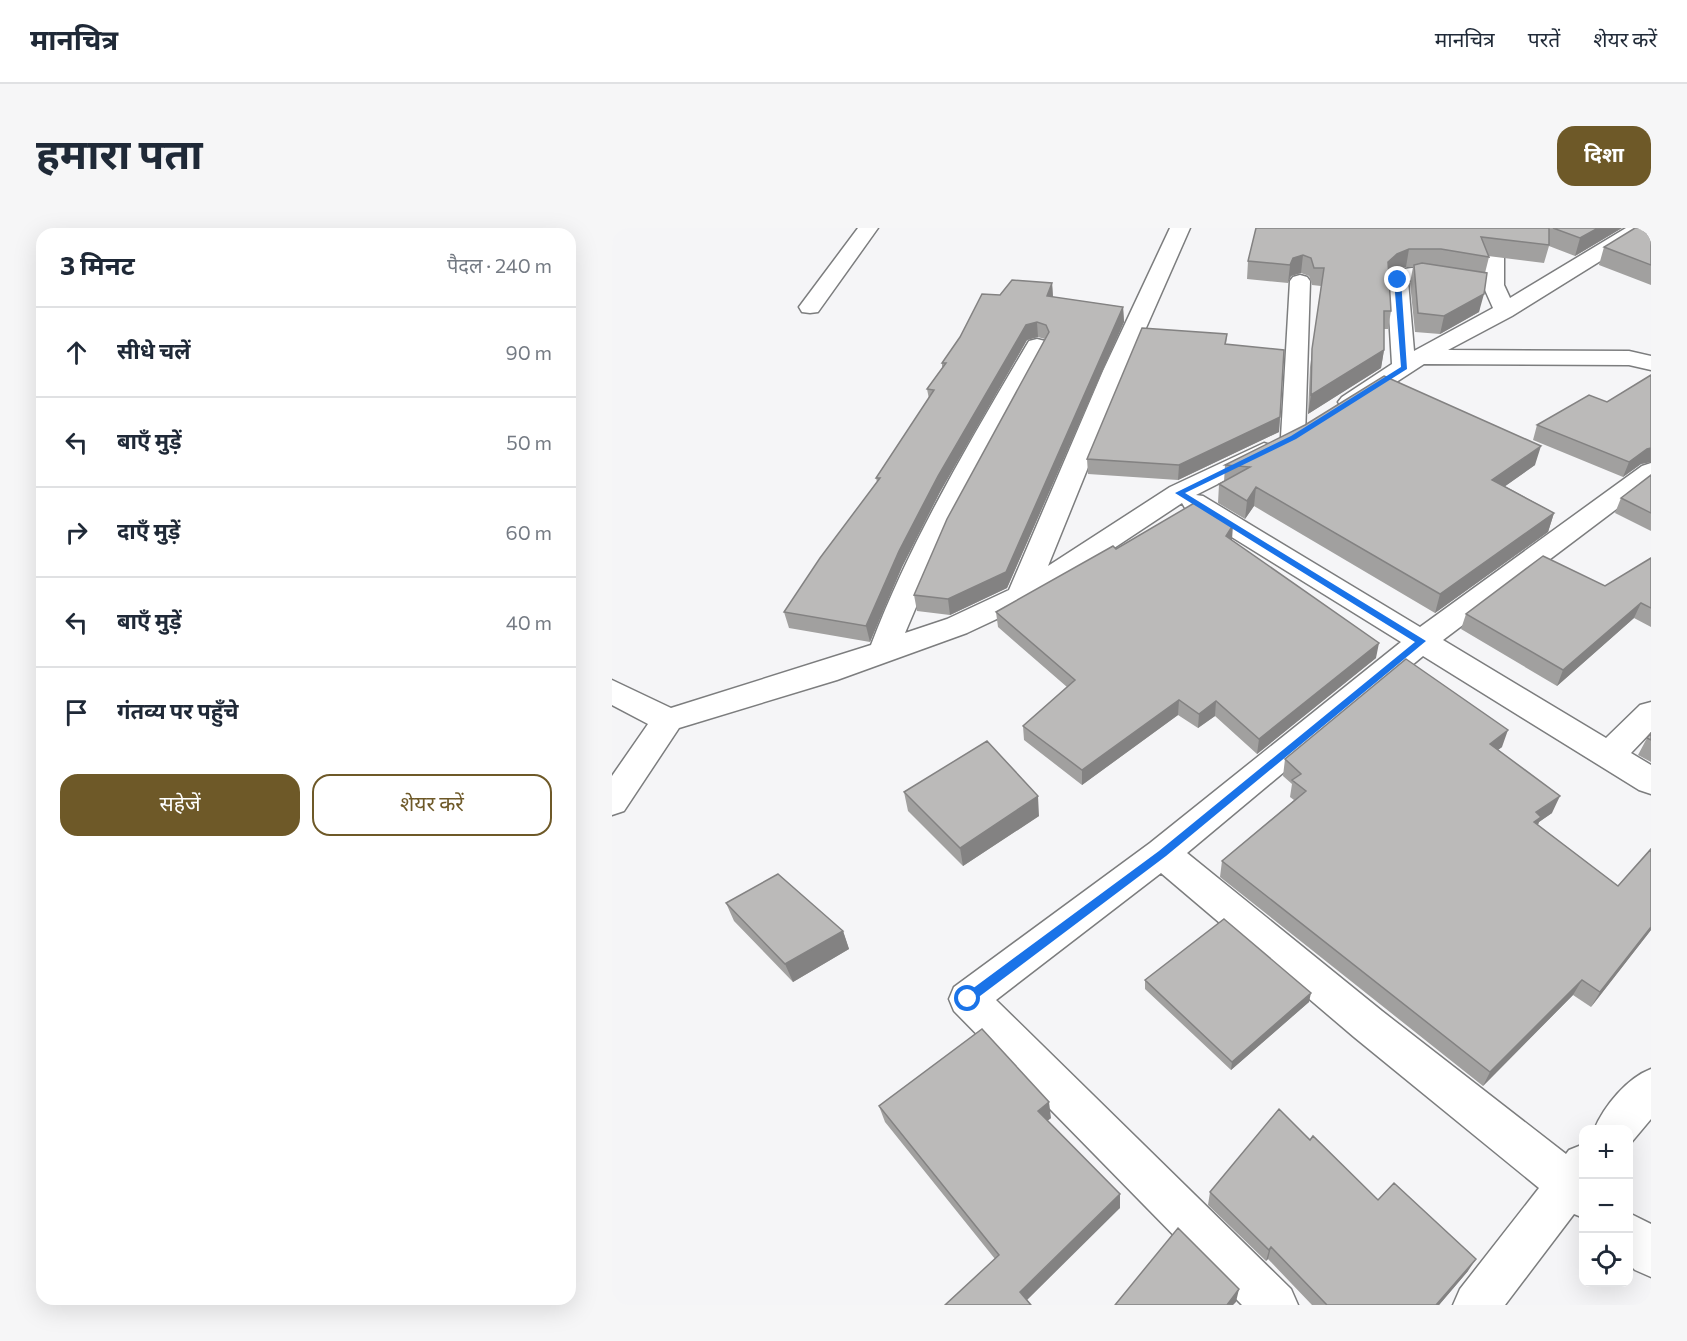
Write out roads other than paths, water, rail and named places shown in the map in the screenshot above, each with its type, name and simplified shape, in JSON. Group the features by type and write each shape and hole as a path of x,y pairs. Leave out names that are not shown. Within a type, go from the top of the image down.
{"street":[{"path":"810,307 868,228"},
{"path":"1021,596 1115,371 1180,228"},
{"path":"612,802 668,720 883,653 957,626 1021,596 1179,493 1313,425 1412,362 1504,311 1640,228"},
{"path":"1470,233 1494,231 1494,285 1504,311"},
{"path":"1412,362 1398,280 1401,276 1418,273 1494,285"},
{"path":"1300,281 1313,425"},
{"path":"883,653 897,611 919,562 949,503 1037,346"},
{"path":"1412,362 1629,358 1651,363"},
{"path":"1275,1305 968,999 1162,854 1421,641 1651,471"},
{"path":"1179,493 1651,782"},
{"path":"612,691 668,720"},
{"path":"1608,755 1651,713"},
{"path":"1162,854 1368,1024 1578,1181 1476,1305"},
{"path":"1619,1125 1651,1088"},
{"path":"1633,1238 1651,1254"}]}
